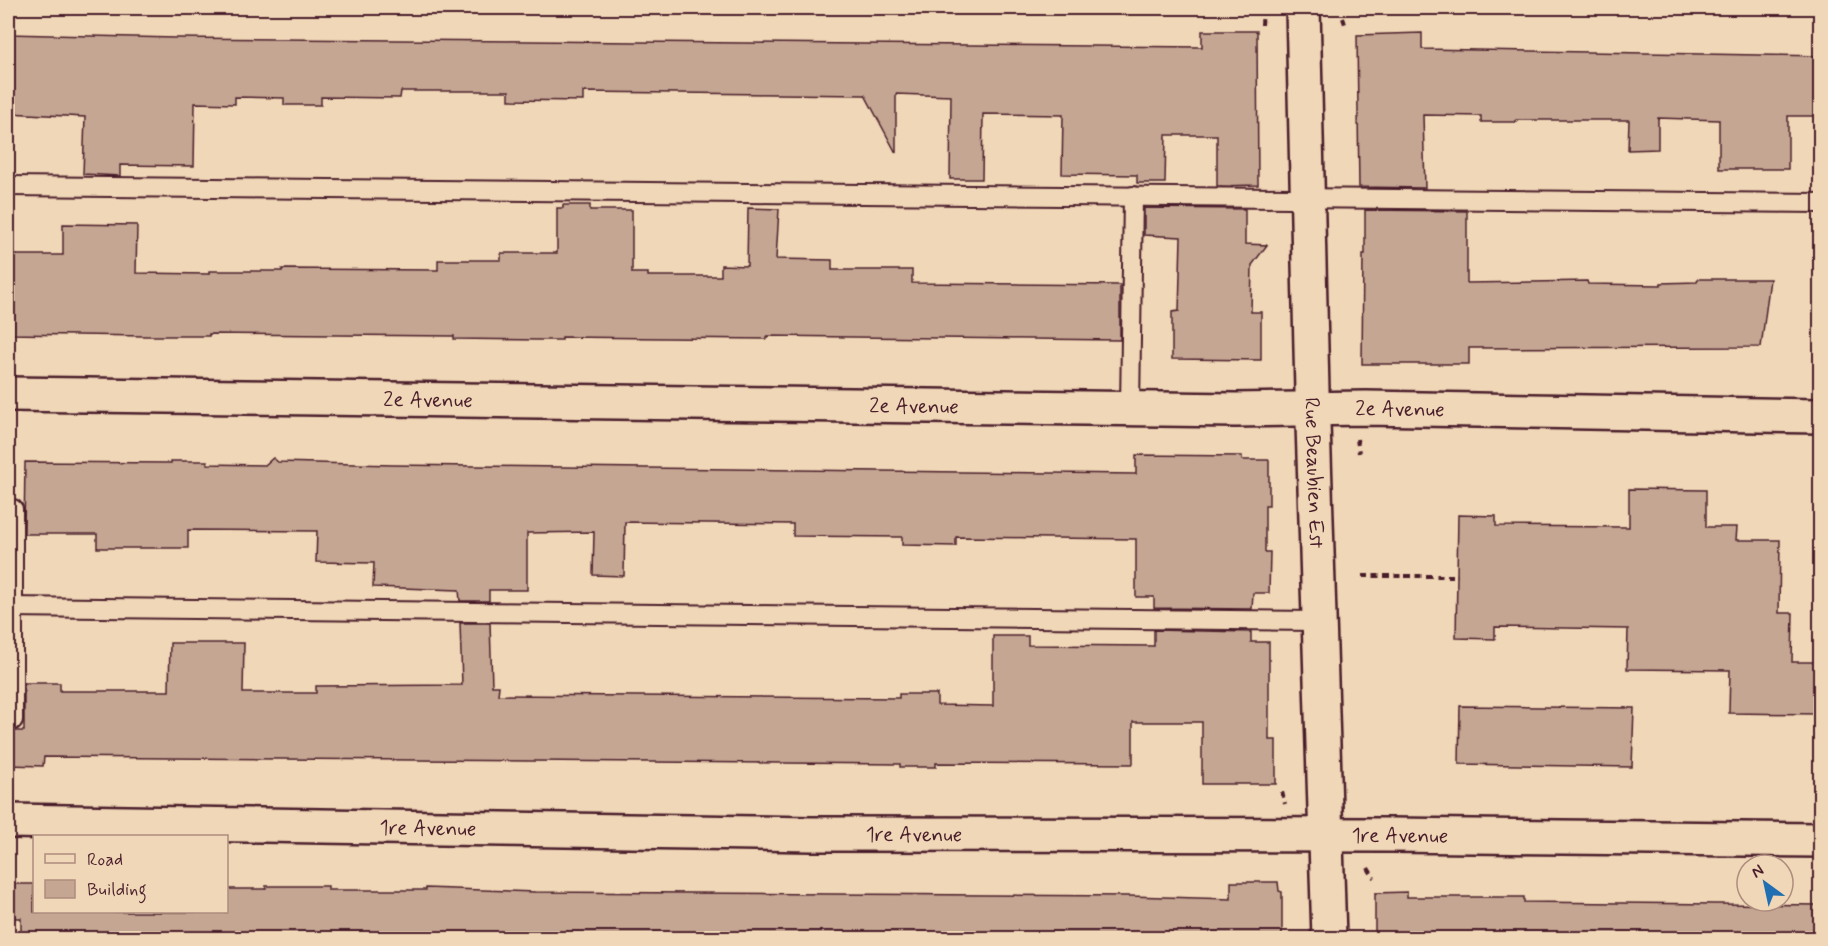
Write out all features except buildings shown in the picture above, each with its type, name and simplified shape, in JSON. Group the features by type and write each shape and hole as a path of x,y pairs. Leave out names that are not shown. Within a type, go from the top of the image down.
{"street":[{"name":"Rue Beaubien Est","path":"1303,8 1312,408 1329,939"},
{"name":"2e Avenue","path":"8,394 1259,410 1312,408 1821,416"},
{"name":"1re Avenue","path":"8,821 811,834 1326,834 1821,840"}],"lane":[{"path":"8,186 1821,203"},
{"path":"1130,408 1133,196"},
{"path":"13,509 10,607 13,720"},
{"path":"10,607 1320,621"}],"path":[{"path":"180,8 180,15"},
{"path":"1262,25 1263,8"},
{"path":"1343,18 1346,27"},
{"path":"1363,576 1458,576"},
{"path":"1282,792 1285,805"},
{"path":"1366,865 1374,878"}]}
